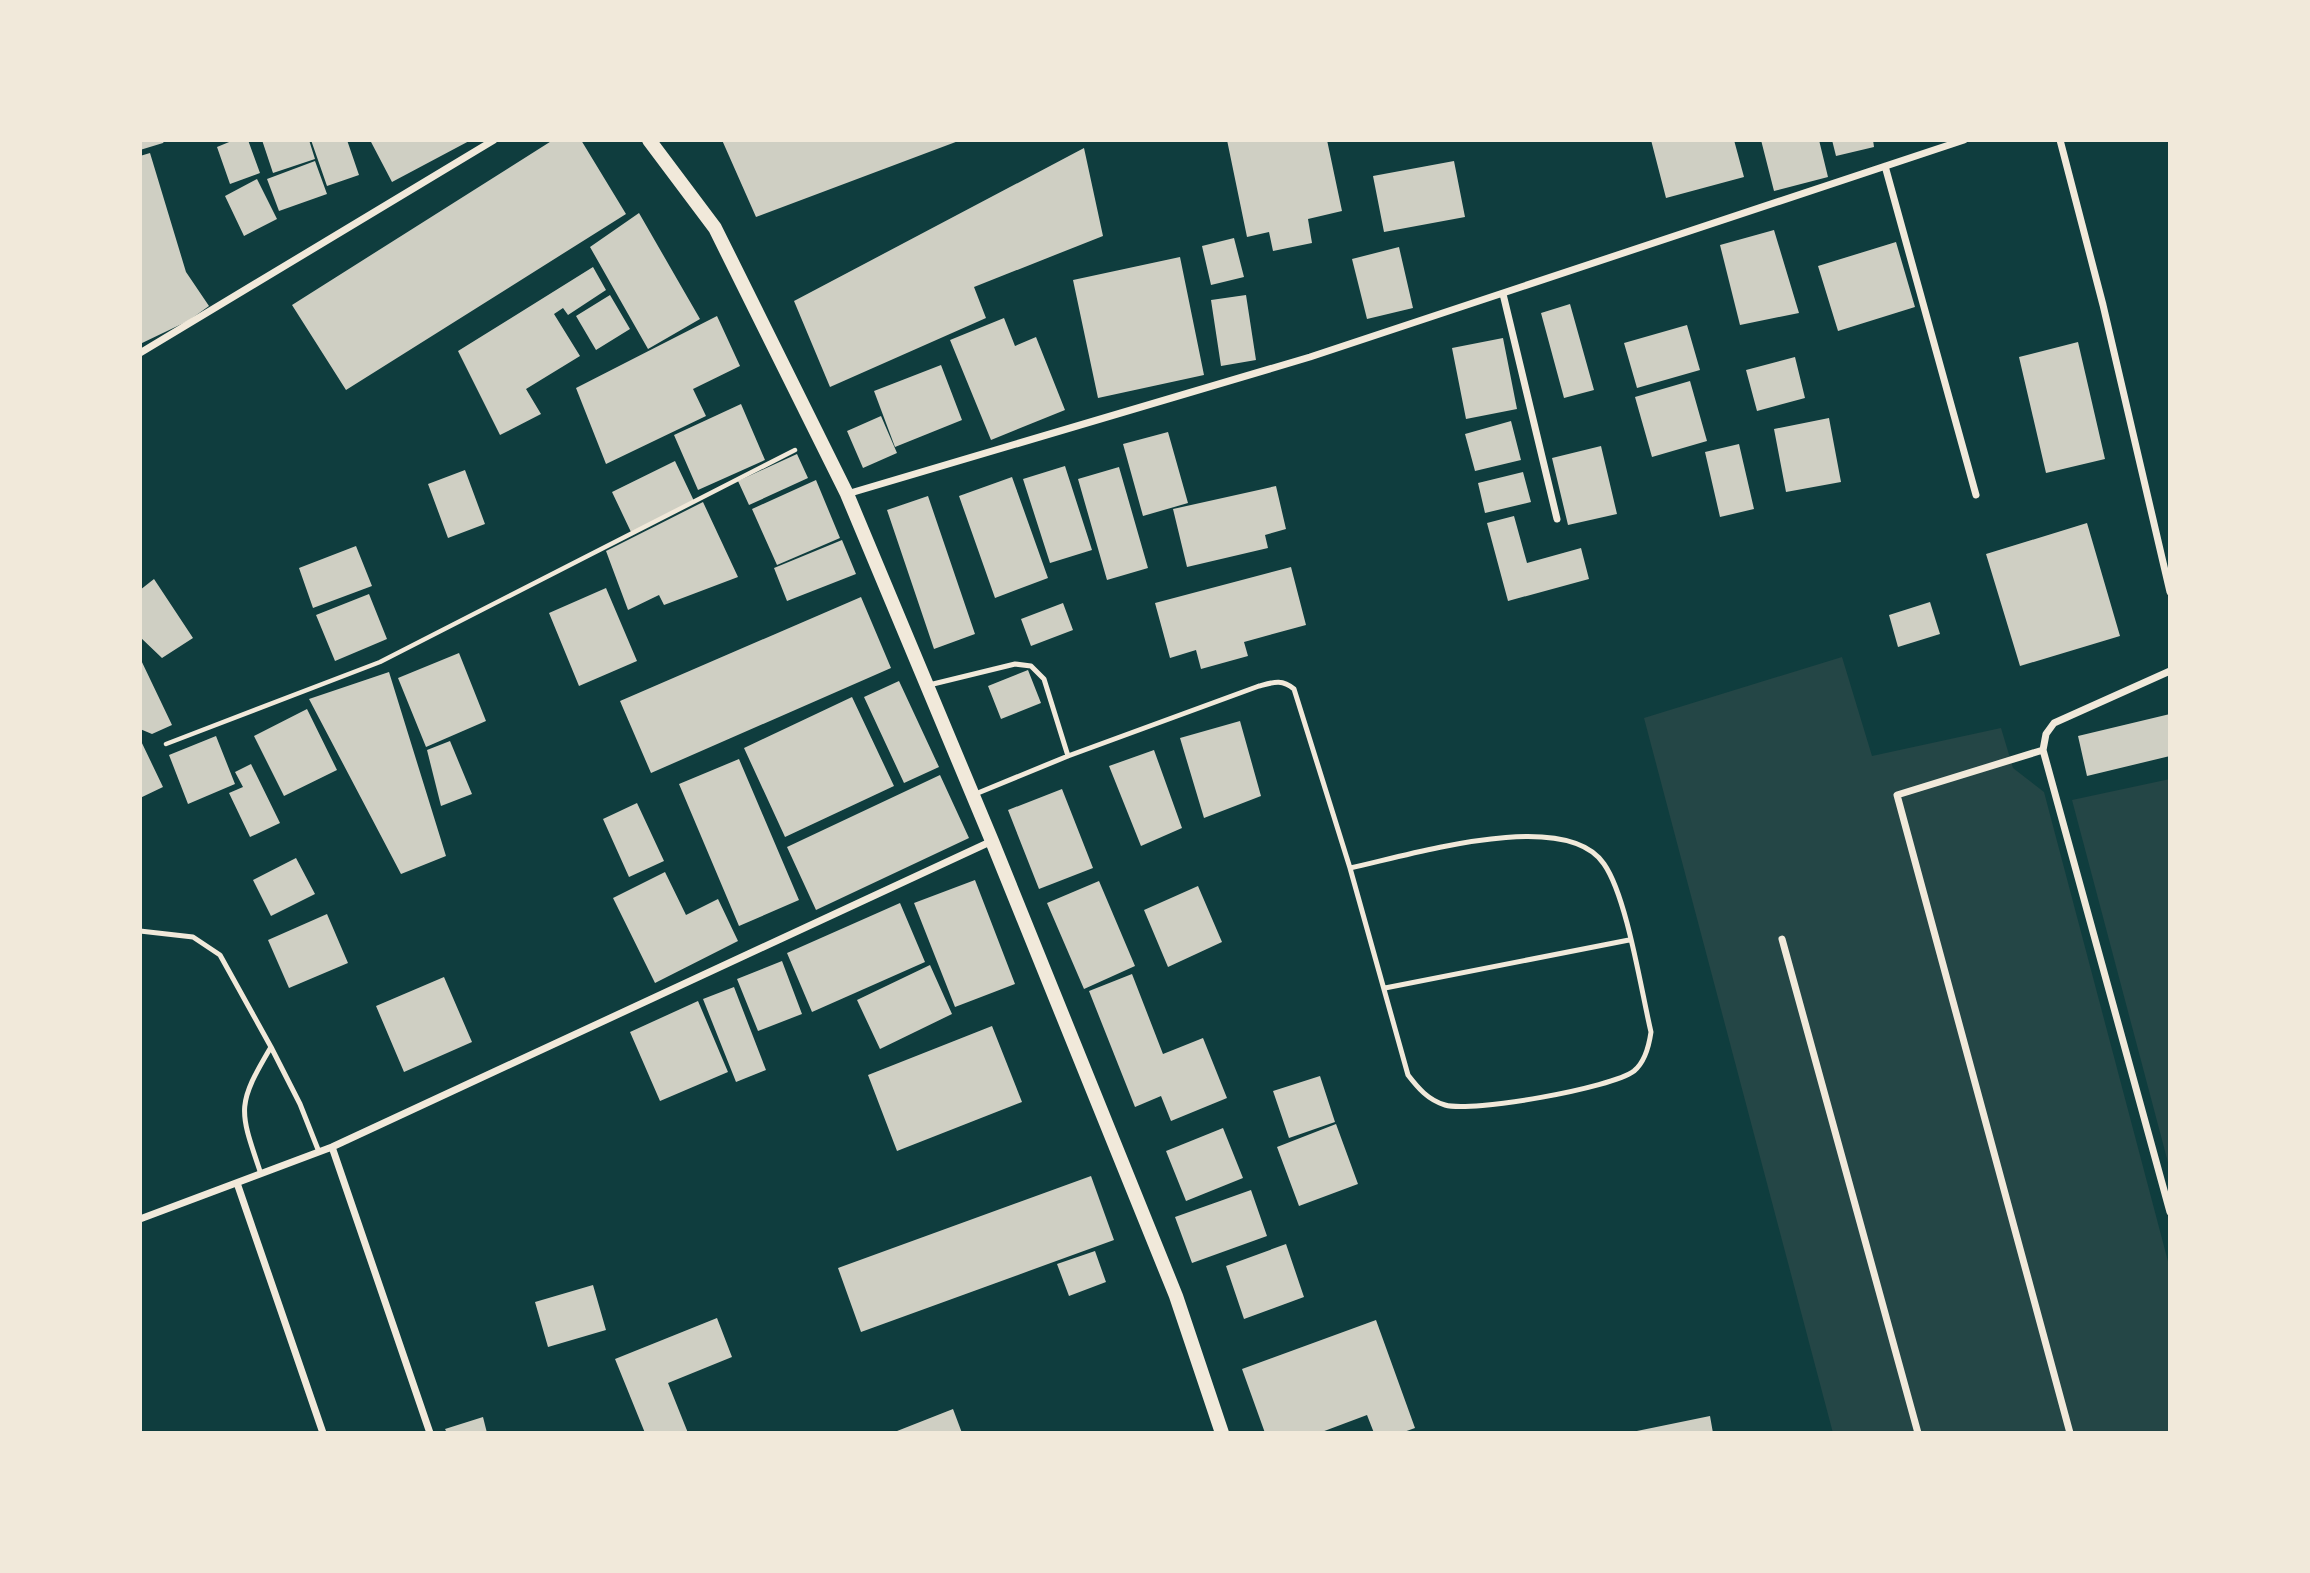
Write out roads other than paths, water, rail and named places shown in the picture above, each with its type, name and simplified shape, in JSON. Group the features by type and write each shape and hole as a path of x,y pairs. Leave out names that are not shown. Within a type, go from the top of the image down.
{"main road":[{"path":"649,140 715,228 847,494 992,841 1176,1296 1222,1433"}],"street":[{"path":"140,353 494,140"},
{"path":"847,494 1310,357 1964,140"},
{"path":"2060,140 2170,592"},
{"path":"1885,166 1976,495"},
{"path":"1503,293 1557,519"},
{"path":"2170,671 2054,723 2046,734 2043,750 2170,1212"},
{"path":"2043,750 1897,795 2070,1433"},
{"path":"140,1219 332,1147 992,841"},
{"path":"1782,939 1918,1433"},
{"path":"332,1147 430,1433"},
{"path":"237,1183 323,1433"}],"lane":[{"path":"928,685 1015,664 1031,666 1044,679 1068,756"},
{"path":"973,795 1068,756 1259,686 1277,681 1287,683 1294,689 1350,868 1408,1075 1422,1093 1446,1106 1505,1104 1614,1081 1635,1070 1648,1050 1651,1032 1615,885 1603,862 1585,846 1559,838 1503,837 1350,868"},
{"path":"140,931 193,937 220,955 300,1104 319,1152"},
{"path":"1385,988 1629,940"},
{"path":"261,1174 243,1107 248,1085 271,1047"}]}
